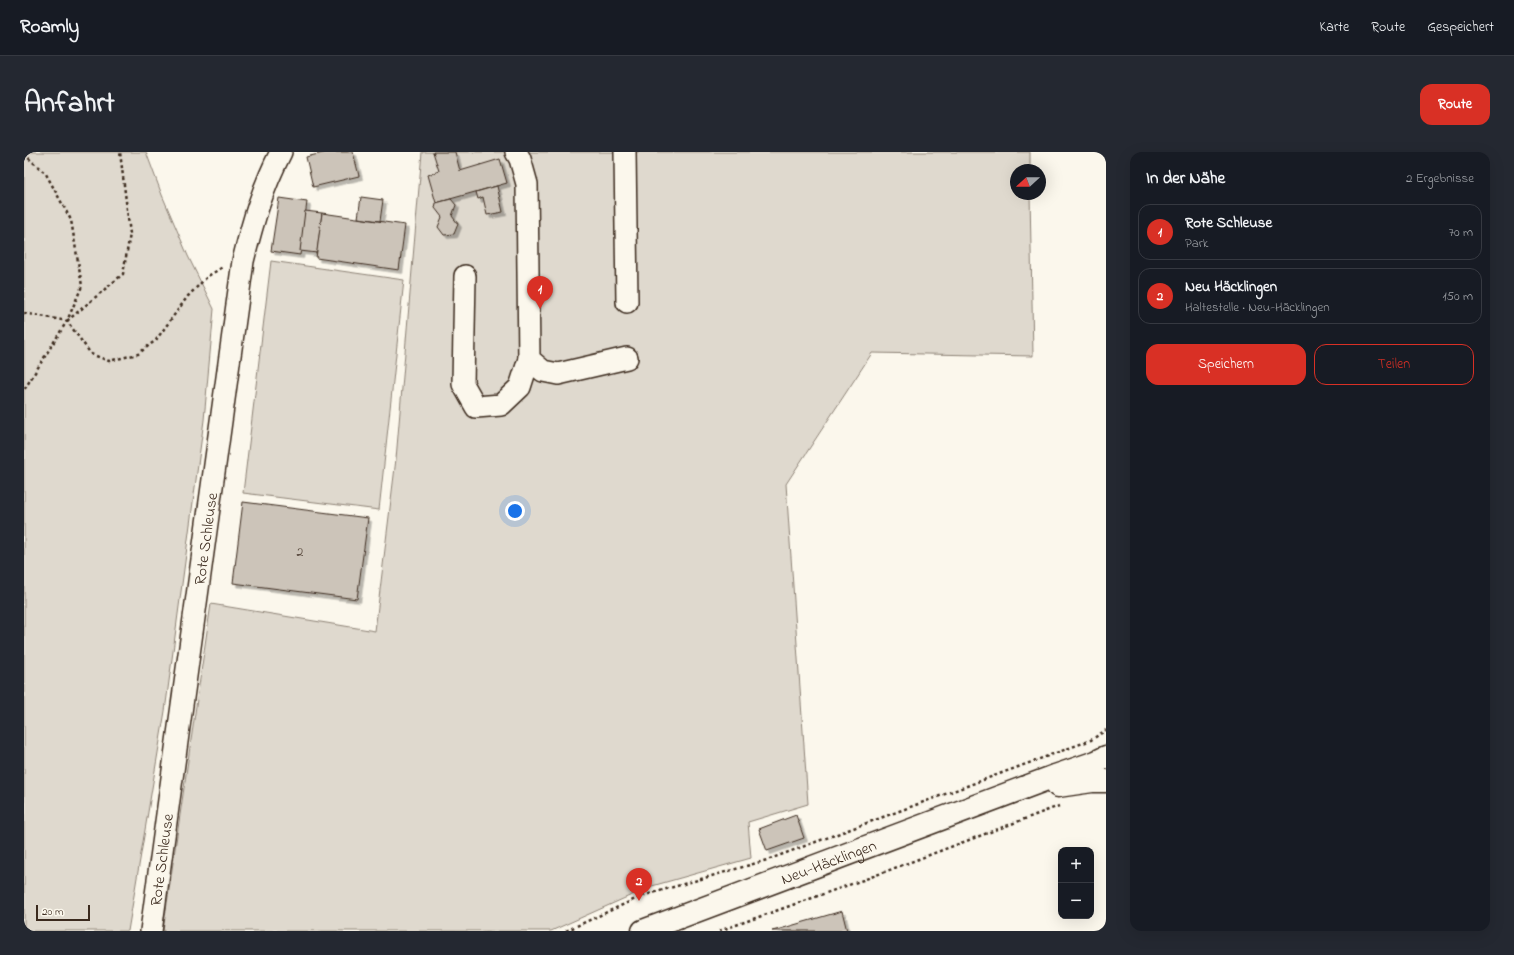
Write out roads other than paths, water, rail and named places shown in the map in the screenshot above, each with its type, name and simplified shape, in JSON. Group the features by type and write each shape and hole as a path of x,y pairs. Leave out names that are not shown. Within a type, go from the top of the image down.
{"main road":[{"name":"Neu-Häcklingen","path":"643,931 1106,757"},
{"name":"Neu-Häcklingen","path":"1015,792 1092,781 1106,781"}],"street":[{"name":"Rote Schleuse","path":"151,931 243,261 253,219 264,186 281,152"},
{"path":"465,276 463,384 476,407 501,405 520,387 529,359 526,184 520,159 516,152"},
{"path":"625,152 627,302"},
{"path":"529,359 543,371 558,374 627,358"}],"place":[{"name":"Rote Schleuse","path":"540,309"},
{"name":"Neu Häcklingen","path":"639,901"}]}
